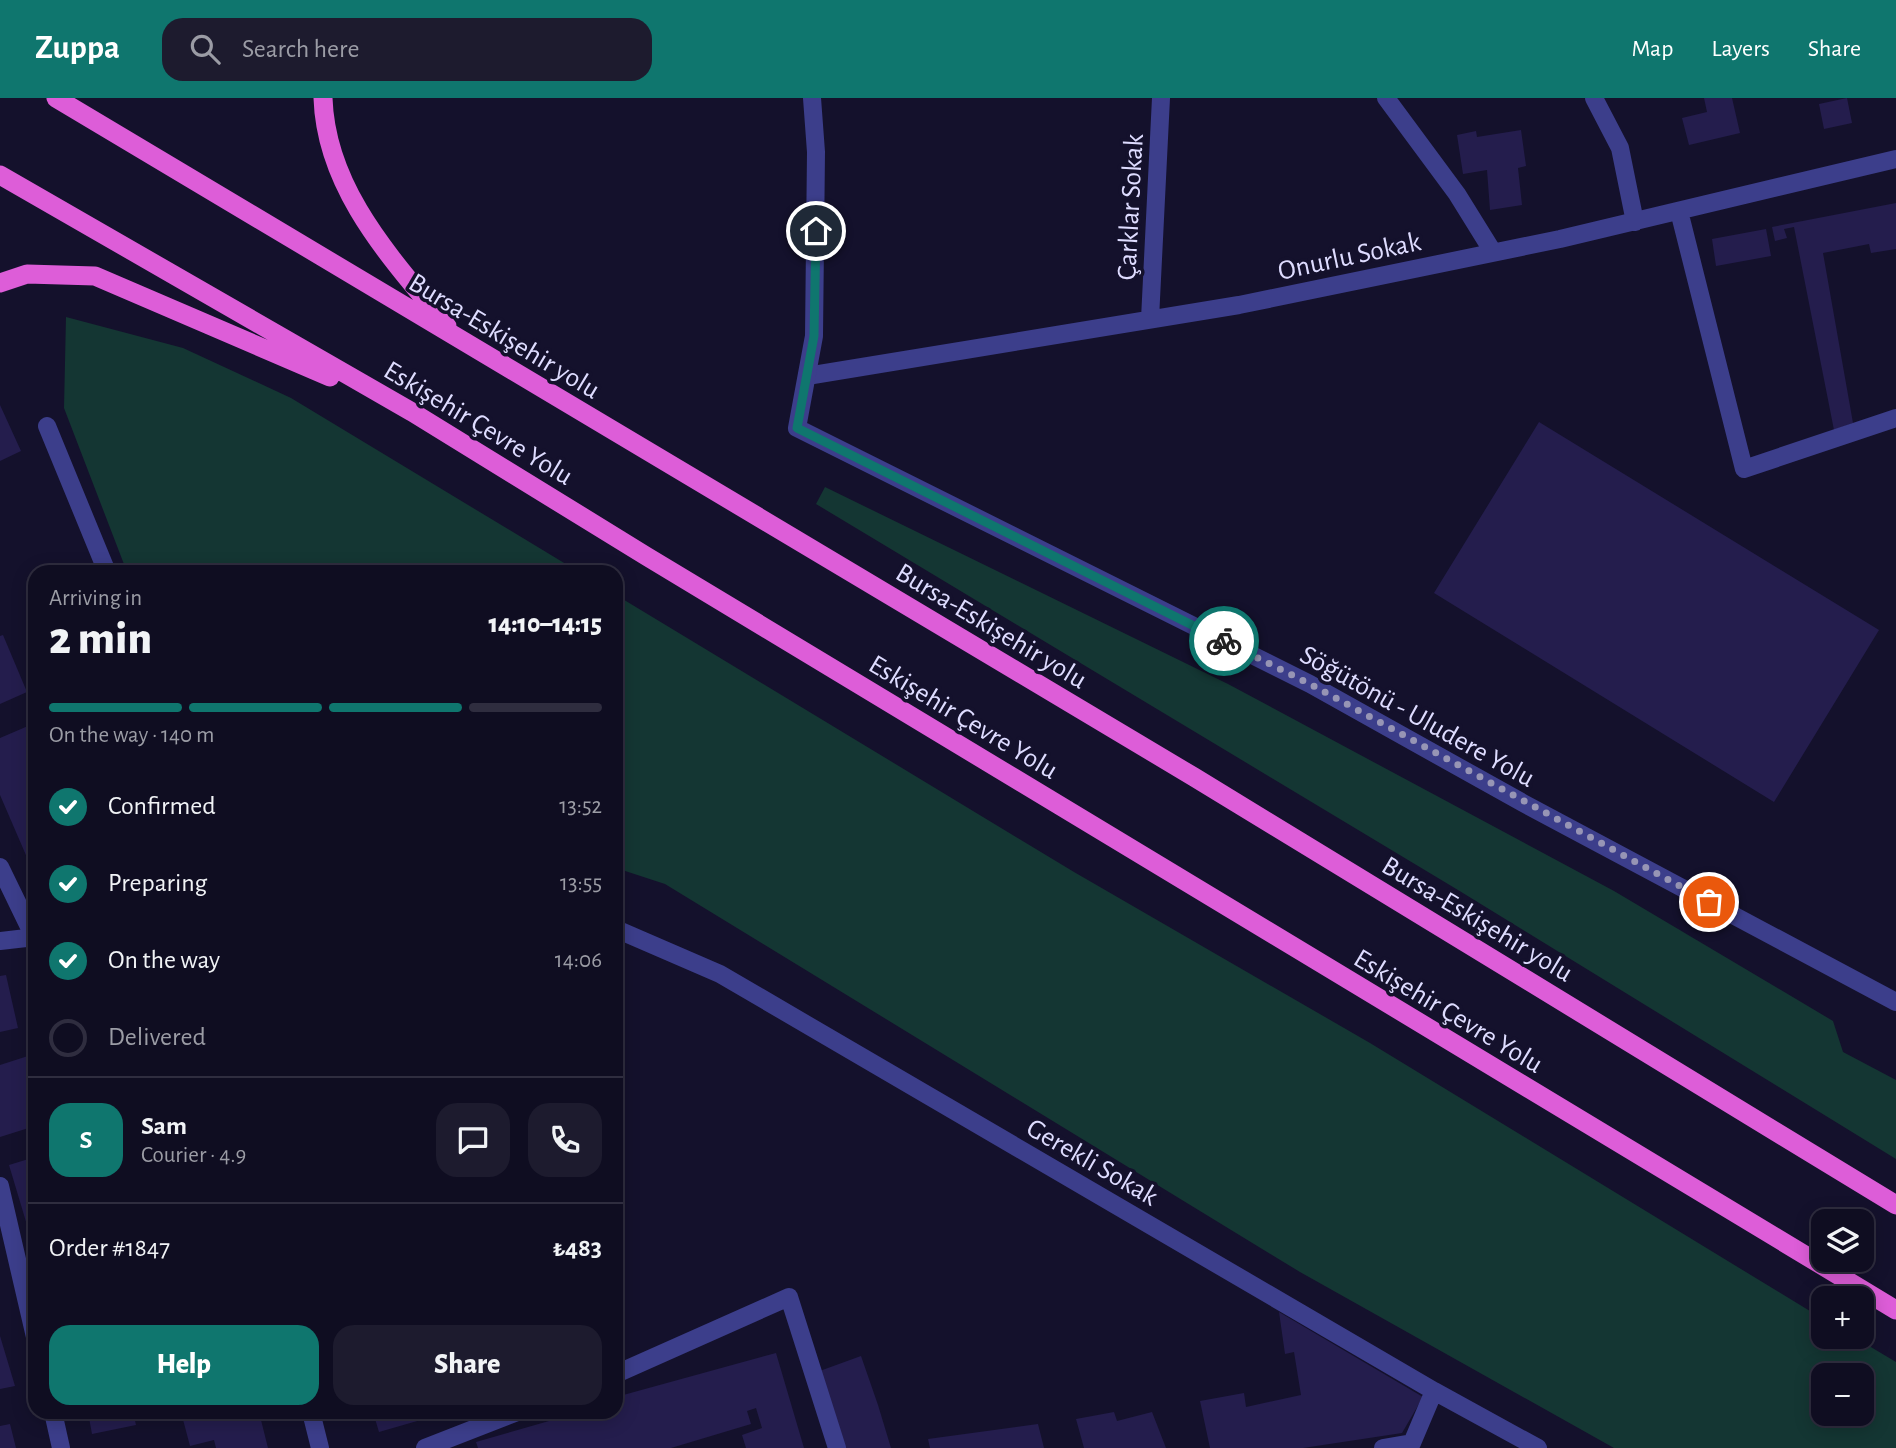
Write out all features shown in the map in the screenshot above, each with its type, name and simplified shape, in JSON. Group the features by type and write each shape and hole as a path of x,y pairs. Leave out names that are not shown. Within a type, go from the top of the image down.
{"highway":[{"name":"Bursa-Eskişehir yolu","path":"56,98 1205,785 1896,1205"},
{"path":"323,98 323,116 341,177 365,222 457,338"},
{"name":"Eskişehir Çevre Yolu","path":"0,175 412,412 1896,1310"},
{"path":"0,283 27,274 95,276 412,412"}],"street":[{"path":"807,376 814,336 816,152 811,98"},
{"name":"Çarklar Sokak","path":"1150,319 1161,98"},
{"path":"1385,98 1458,194 1493,252"},
{"path":"1594,98 1619,148 1635,222"},
{"name":"Onurlu Sokak","path":"807,376 1240,305 1635,222 1896,159"},
{"path":"1679,211 1744,469 1896,418"},
{"name":"Söğütönü - Uludere Yolu","path":"807,376 797,428 1310,684 1523,803 1896,1002"},
{"path":"47,426 104,565"},
{"path":"0,867 28,925"},
{"name":"Gerekli Sokak","path":"623,932 720,974 1530,1446"},
{"path":"0,940 28,938"},
{"path":"0,1186 28,1307"},
{"path":"623,1366 789,1297 837,1448"},
{"path":"1383,1448 1412,1443 1434,1391"},
{"path":"54,1419 61,1448"},
{"path":"313,1419 320,1448"},
{"path":"425,1448 499,1419"}],"green space":[{"path":"66,317 183,348 291,398 567,565 124,565 64,408"},
{"path":"825,487 1228,684 1614,891 1833,1021 1843,1052 1896,1080 1896,1159 1458,890 816,504"},
{"path":"623,599 1074,872 1370,1043 1811,1312 1811,1349 1874,1349 1896,1362 1896,1448 1614,1448 1300,1272 665,884 623,870"}],"building":[{"path":"1704,98 1732,98 1740,133 1689,145 1682,118 1707,112"},
{"path":"1847,98 1852,123 1824,129 1819,104"},
{"path":"1521,130 1526,166 1518,168 1522,205 1490,210 1487,170 1463,174 1457,135 1476,131 1477,137"},
{"path":"1896,203 1896,249 1871,253 1869,244 1823,253 1853,423 1834,430 1794,227 1784,229 1787,238 1775,241 1772,227"},
{"path":"1766,229 1771,256 1716,266 1712,239"},
{"path":"0,405 21,451 0,461"},
{"path":"1539,422 1879,630 1774,802 1434,593"},
{"path":"3,635 27,692 0,704 0,636"},
{"path":"28,726 28,860 0,795 0,738"},
{"path":"6,975 18,1028 0,1032 0,976"},
{"path":"28,1056 28,1128 0,1137 0,1065"},
{"path":"28,1159 28,1228 9,1165"},
{"path":"1279,1312 1423,1397 1402,1433 1303,1448 1210,1448 1200,1401 1244,1393 1246,1407 1301,1395 1294,1352 1285,1354"},
{"path":"0,1336 15,1386 0,1389"},
{"path":"776,1353 804,1448 746,1448 742,1435 762,1428 756,1408 747,1411 751,1424 671,1448 478,1448 476,1442 556,1419 623,1419 623,1395"},
{"path":"861,1356 891,1448 842,1448 817,1372"},
{"path":"1114,1412 1117,1421 1152,1412 1166,1448 1084,1448 1076,1419"},
{"path":"89,1419 135,1419 136,1425 92,1434"},
{"path":"183,1419 261,1419 268,1448 216,1448 214,1440 190,1446"},
{"path":"375,1419 424,1419 379,1432"},
{"path":"10,1424 16,1448 0,1448 0,1426"},
{"path":"1038,1424 1044,1448 930,1448 928,1439"}],"way so far":[{"path":"1224,641 1310,684 1523,803 1709,902"}],"route":[{"path":"816,231 814,336 797,428 1224,641"}]}
